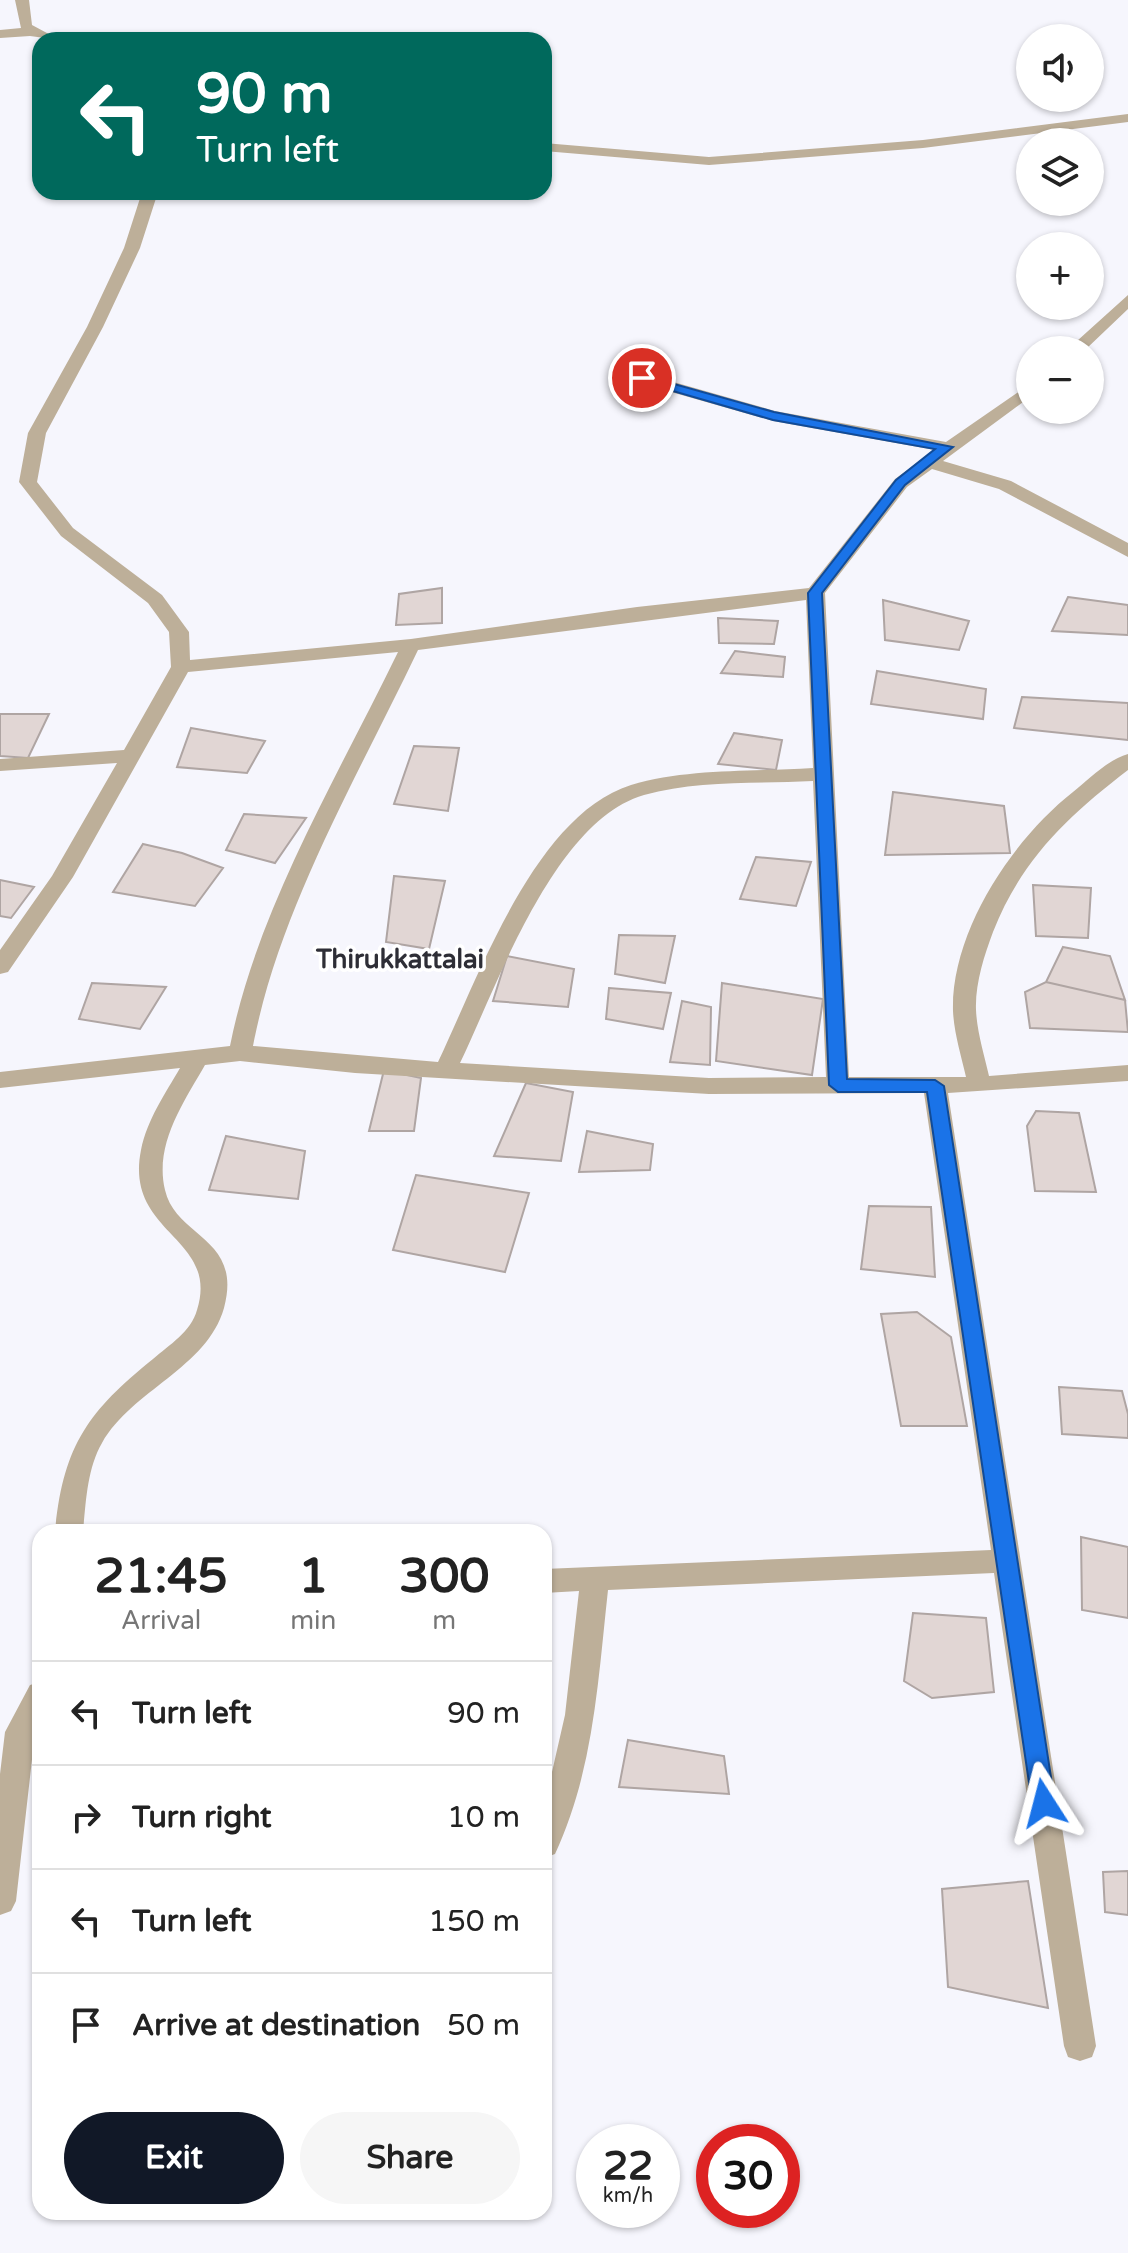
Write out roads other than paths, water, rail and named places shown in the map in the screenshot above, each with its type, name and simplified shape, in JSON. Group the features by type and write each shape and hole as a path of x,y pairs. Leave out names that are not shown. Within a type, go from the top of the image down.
{"street":[{"path":"22,0 22,23 29,32"},
{"path":"0,34 32,33"},
{"path":"552,148 709,161 923,144 1128,118"},
{"path":"0,967 62,877 181,667 179,632 155,599 67,532 28,482 37,433 95,327 132,248 147,200"},
{"path":"1090,336 1128,300"},
{"path":"642,378 773,416 946,447"},
{"path":"838,1085 815,593 901,483 946,447 1016,399"},
{"path":"927,462 1005,485 1128,551"},
{"path":"181,667 411,645 637,613 815,593"},
{"path":"240,1053 251,996 270,937 411,645"},
{"path":"0,765 60,758 133,756"},
{"path":"979,1085 965,1003 972,961 996,905 1028,848 1088,791 1128,760"},
{"path":"445,1071 525,904 567,837 586,818 610,801 638,790 679,782 823,774"},
{"path":"0,1080 240,1053 445,1071 709,1086 979,1085 1128,1073"},
{"path":"70,1524 72,1490 83,1449 111,1407 198,1337 210,1311 216,1283 210,1259 156,1203 150,1173 154,1142 198,1057"},
{"path":"935,1086 1080,2046"},
{"path":"552,1581 1007,1561"},
{"path":"552,1821 574,1741 595,1579"},
{"path":"0,1901 20,1732 32,1709"}],"district":[{"name":"Thirukkattalai","path":"400,959"}]}
